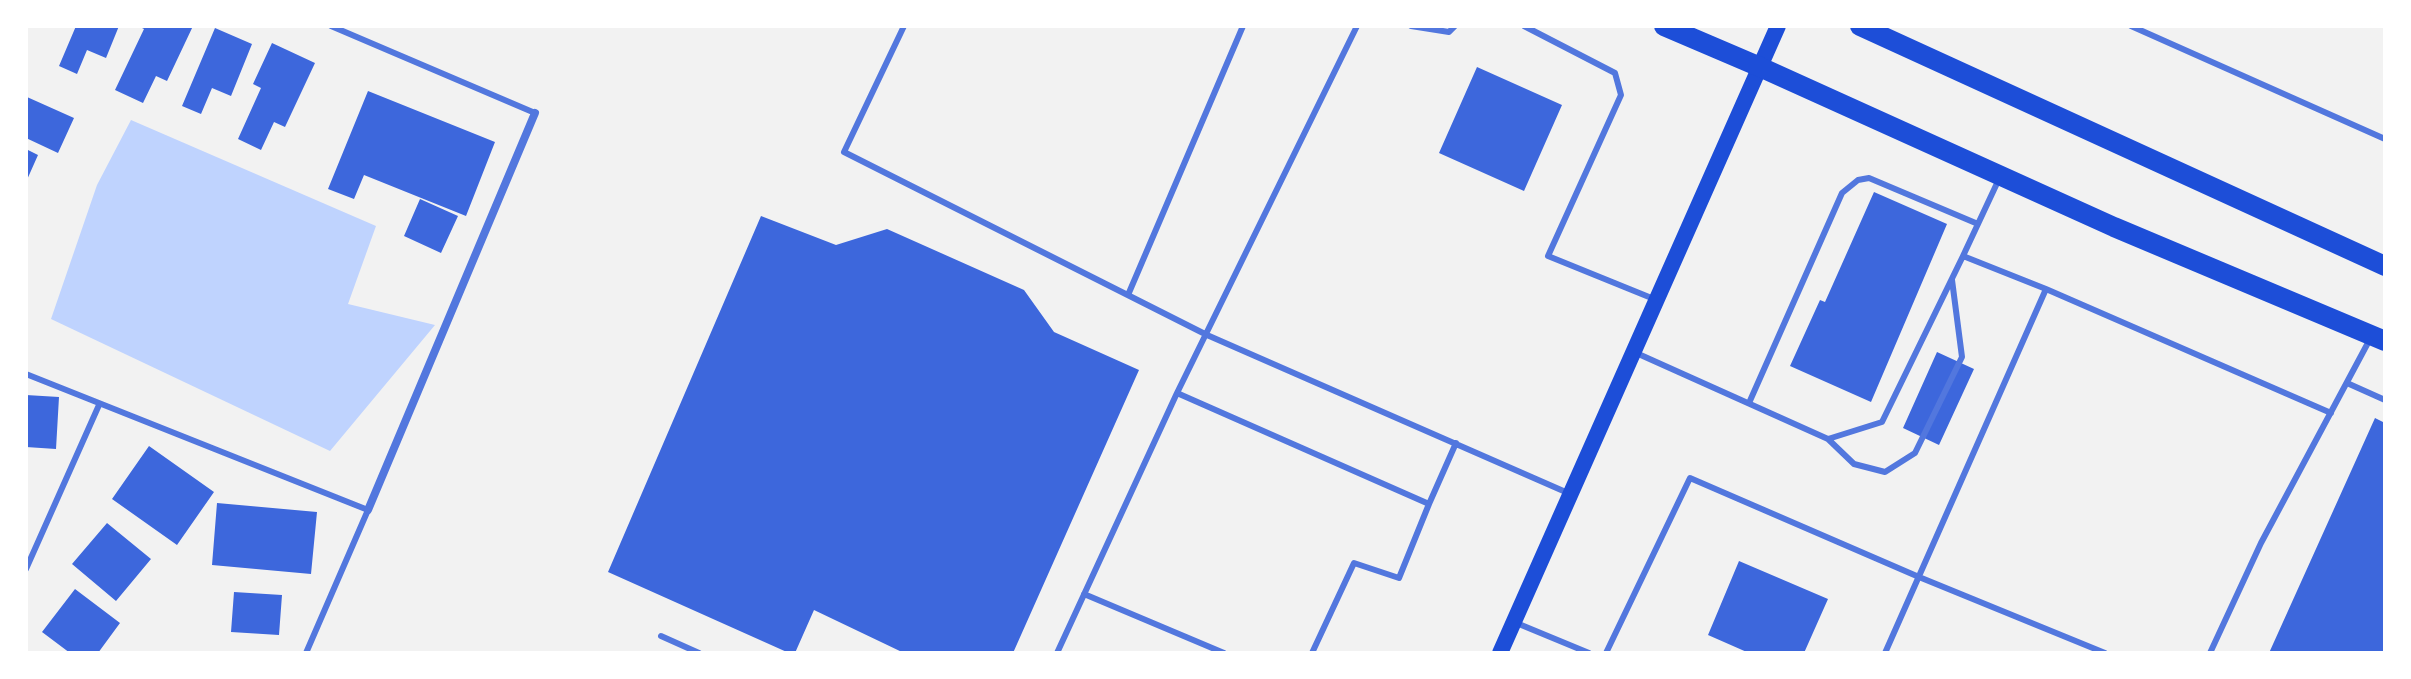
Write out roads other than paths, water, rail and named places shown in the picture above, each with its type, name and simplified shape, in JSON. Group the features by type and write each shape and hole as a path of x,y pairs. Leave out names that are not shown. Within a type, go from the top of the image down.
{"main road":[{"path":"1664,26 2216,271 2379,338"},
{"path":"1500,653 1778,26"},
{"path":"1860,26 2385,266"}],"street":[{"path":"368,510 535,113"}],"lane":[{"path":"331,26 535,113"},
{"path":"904,26 844,152 1207,335 1571,494"},
{"path":"1128,295 1243,26"},
{"path":"1057,653 1177,393 1357,26"},
{"path":"1411,26 1449,32 1455,26"},
{"path":"1524,26 1615,73 1621,95 1548,256 1657,300"},
{"path":"2131,26 2385,139"},
{"path":"1828,439 1882,422 2001,176"},
{"path":"1749,403 1842,193 1858,180 1869,178 1978,224"},
{"path":"1963,256 2331,413"},
{"path":"1634,352 1828,439 1854,464 1885,472 1915,453 1962,357 1952,279"},
{"path":"1885,653 2046,289"},
{"path":"2210,653 2261,543 2347,383 2379,338"},
{"path":"26,374 368,510 306,653"},
{"path":"2347,383 2385,400"},
{"path":"1177,393 1429,504"},
{"path":"26,569 99,405"},
{"path":"1312,653 1354,563 1399,578 1456,443"},
{"path":"1606,653 1690,478 2105,653"},
{"path":"1084,594 1224,653"},
{"path":"1514,622 1589,653"},
{"path":"661,636 699,653"}],"water":[{"path":"131,120 376,226 348,304 435,325 330,451 51,319 97,185"}]}
